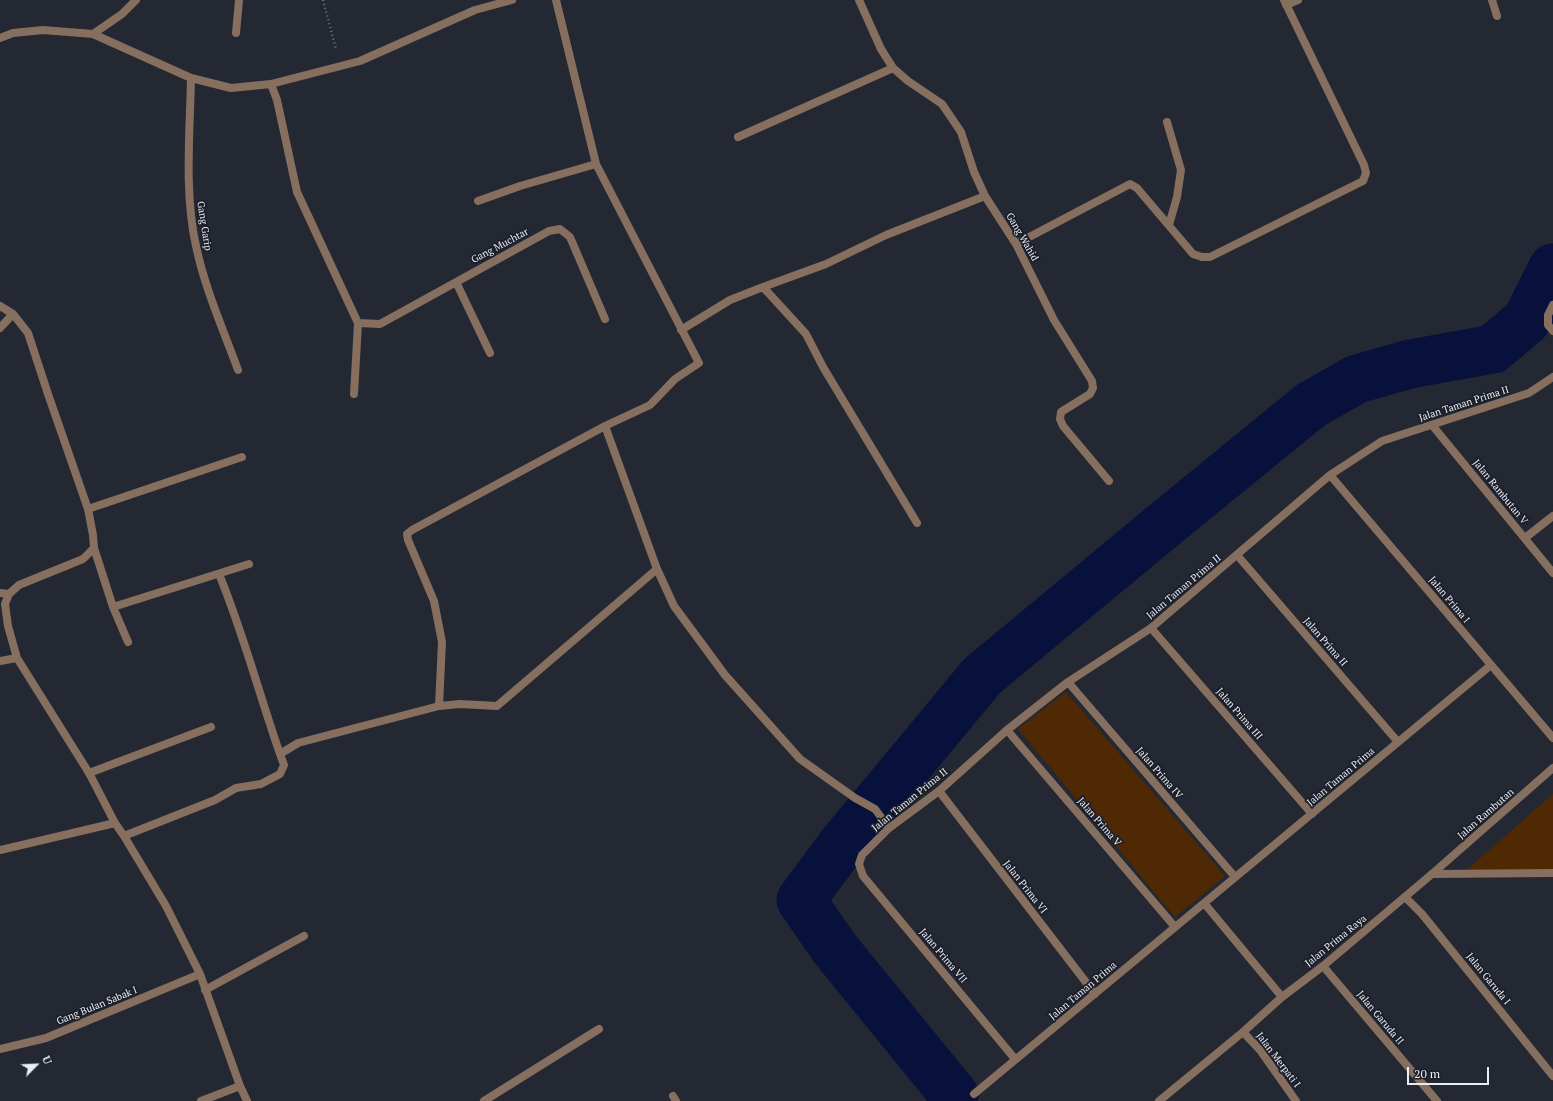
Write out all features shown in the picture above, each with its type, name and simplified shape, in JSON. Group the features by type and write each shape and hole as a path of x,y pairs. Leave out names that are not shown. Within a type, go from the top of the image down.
{"street":[{"path":"93,34 122,14 136,0"},
{"path":"236,33 239,0"},
{"path":"0,38 13,33 43,30 93,34 191,78 231,88 271,84 341,67 360,61 475,10 512,0"},
{"path":"439,706 442,642 434,601 408,540 407,534 605,426 650,405 675,379 699,364 596,164 556,0"},
{"name":"Gang Wahid","path":"859,0 881,49 893,68 942,104 961,132 974,172 985,196 1016,244 1054,320 1092,381 1093,388 1090,394 1061,412 1060,419 1063,426 1109,481"},
{"path":"1016,244 1130,184 1137,188 1193,254 1202,257 1210,257 1363,181 1366,173 1364,165 1285,3 1298,0"},
{"path":"1492,0 1497,16"},
{"path":"738,137 893,68"},
{"name":"Gang Garip","path":"191,78 189,197 195,245 207,287 238,370"},
{"path":"271,84 277,100 297,192 358,323 354,394"},
{"path":"1167,122 1181,170 1178,197 1168,225"},
{"path":"478,201 520,186 596,164"},
{"path":"681,330 730,300 826,264 886,235 985,196"},
{"name":"Gang Muchtar","path":"358,323 380,324 549,231 560,229 570,237 605,319"},
{"path":"456,282 490,353"},
{"path":"763,287 806,334 823,367 917,523"},
{"path":"1550,328 1548,315 1553,305"},
{"path":"0,306 13,314 28,333 88,509 94,535 94,548 113,607 128,642"},
{"path":"0,328 13,314"},
{"name":"Jalan Taman Prima II","path":"859,864 862,855 889,828 939,791 1007,730 1068,682 1151,628 1330,475 1382,441 1529,393 1553,377"},
{"name":"Jalan Rambutan V","path":"1432,425 1553,573"},
{"path":"605,426 656,569 674,606 725,675 800,759 855,798 874,809 889,828"},
{"path":"88,509 242,457"},
{"name":"Jalan Prima I","path":"1330,475 1553,738"},
{"path":"1525,538 1553,516"},
{"path":"94,548 83,559 19,585 9,594 5,604 8,626 17,658 89,773 115,823 166,906 200,974 240,1086 248,1101"},
{"name":"Jalan Prima II","path":"1237,555 1398,742"},
{"path":"113,607 249,564"},
{"path":"280,754 298,743 439,706 460,704 497,706 656,569"},
{"path":"124,836 215,800 236,788 261,784 280,774 284,765 262,700 242,633 219,574"},
{"path":"0,593 9,594"},
{"name":"Jalan Prima III","path":"1151,628 1312,814"},
{"path":"0,661 17,658"},
{"name":"Jalan Taman Prima","path":"974,1094 1491,665"},
{"name":"Jalan Prima IV","path":"1068,682 1235,877"},
{"path":"89,773 211,727"},
{"name":"Jalan Prima V","path":"1007,730 1176,927"},
{"name":"Jalan Rambutan","path":"1432,874 1553,768"},
{"name":"Jalan Prima VI","path":"939,791 1095,994"},
{"path":"0,850 115,823"},
{"name":"Jalan Prima VII","path":"859,864 863,876 1015,1059"},
{"path":"1432,874 1553,874"},
{"name":"Jalan Prima Raya","path":"1159,1101 1243,1032 1282,997 1323,966 1432,874"},
{"name":"Jalan Garuda I","path":"1405,897 1422,914 1553,1076"},
{"path":"1204,903 1282,997"},
{"path":"205,990 304,936"},
{"name":"Jalan Garuda II","path":"1323,966 1437,1101"},
{"name":"Gang Bulan Sabak I","path":"0,1049 46,1038 200,974"},
{"path":"484,1101 599,1029"},
{"name":"Jalan Merpati I","path":"1243,1032 1260,1050 1296,1101"},
{"path":"201,1101 240,1086"}],"path":[{"path":"323,0 341,67"}],"shaded area":[{"path":"1066,692 1225,876 1175,917 1018,729"},
{"path":"1553,794 1553,871 1462,874"}],"waterway":[{"path":"952,1101 954,1095 835,949 801,900 841,846 982,676 1311,405 1357,379 1410,364 1493,349 1527,320 1553,268"}]}
